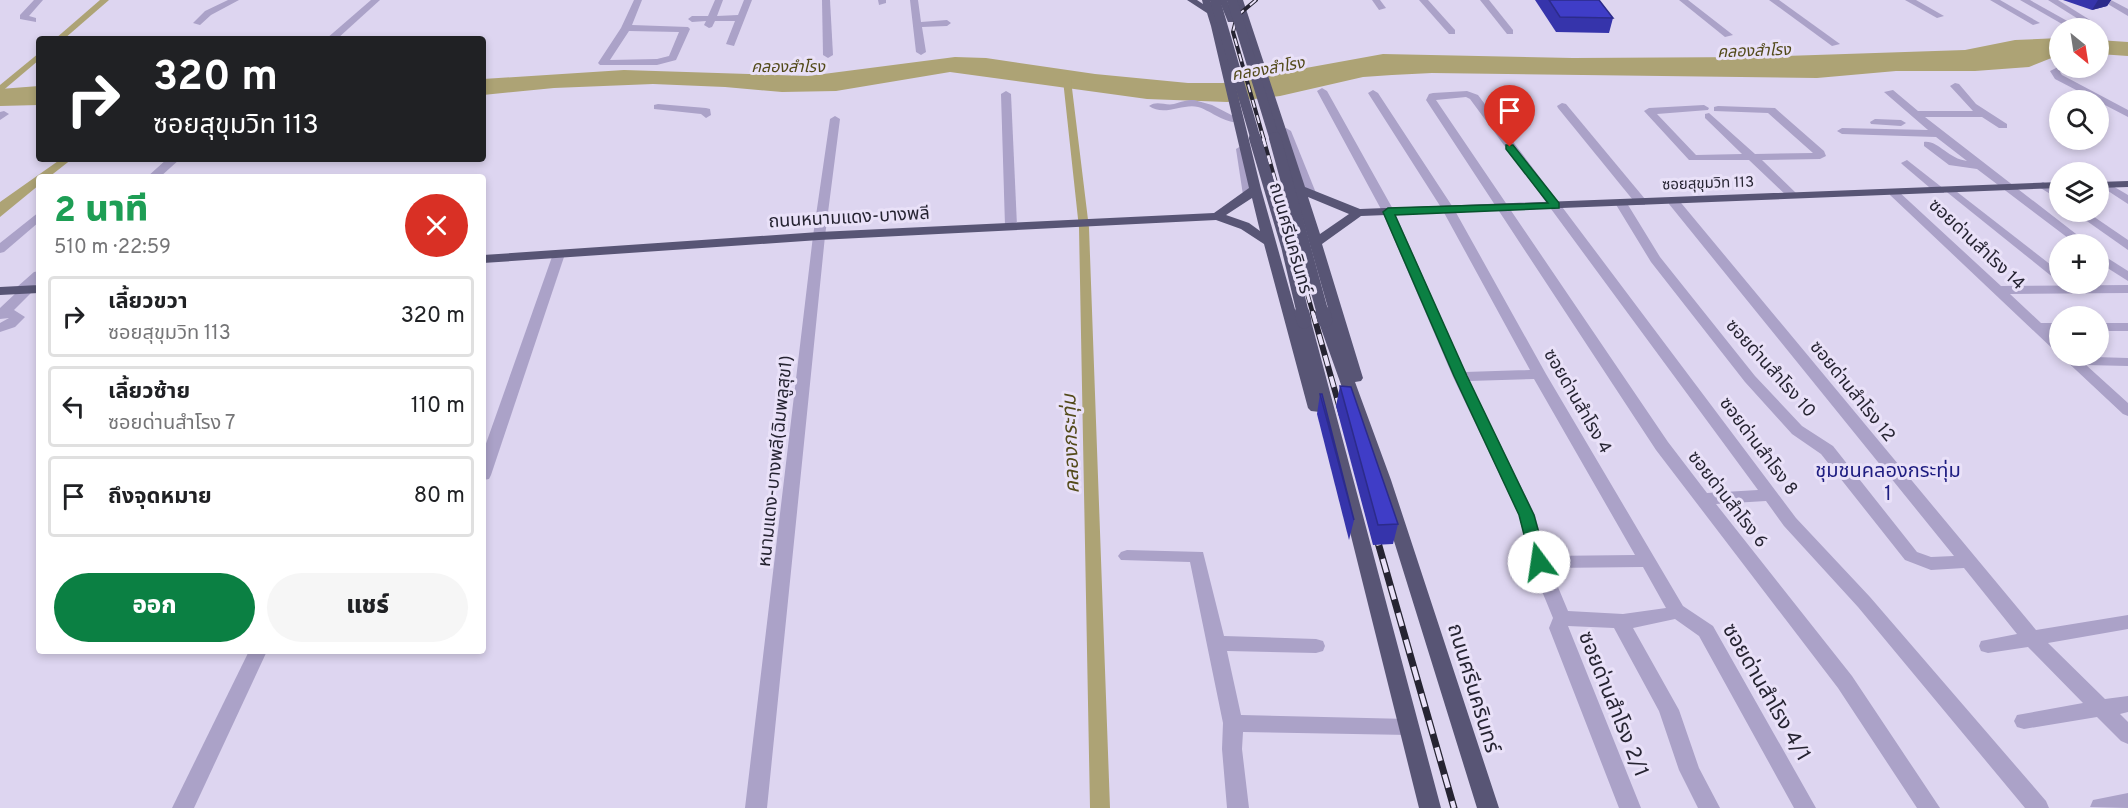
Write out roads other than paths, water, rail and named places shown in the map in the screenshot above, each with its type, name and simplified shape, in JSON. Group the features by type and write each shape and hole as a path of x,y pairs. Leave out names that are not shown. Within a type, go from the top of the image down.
{"main road":[{"path":"1191,0 1211,12"},
{"name":"ถนนศรีนครินทร์","path":"1206,0 1216,26 1250,164 1252,192 1271,243 1311,391 1345,483"},
{"name":"ถนนศรีนครินทร์","path":"1215,0 1287,246 1345,483 1430,808"},
{"path":"1223,0 1231,20"},
{"name":"ถนนศรีนครินทร์","path":"1239,2 1290,161 1305,191 1315,243 1340,317 1383,480"},
{"name":"ถนนศรีนครินทร์","path":"1239,2 1325,320 1383,480 1488,808"},
{"path":"1216,26 1219,22 1231,20 1240,21 1247,26"},
{"path":"2109,185 2128,184"},
{"name":"ซอยสุขุมวิท 113","path":"1305,191 1358,213 1946,191 2049,185"},
{"path":"1217,216 1252,192"},
{"path":"1315,243 1358,213"},
{"name":"ถนนหนามแดง-บางพลี","path":"486,259 819,236 1217,216 1245,226 1271,243"},
{"path":"0,291 32,290"}],"street":[{"path":"33,20 23,17 39,0"},
{"path":"197,23 208,13 235,0"},
{"path":"334,36 376,0"},
{"path":"626,28 685,29 674,58 657,62 603,63 626,28 639,0"},
{"path":"710,22 719,0"},
{"path":"731,44 748,0"},
{"path":"826,0 828,55"},
{"path":"914,0 921,52"},
{"path":"1376,0 1382,8"},
{"path":"1423,0 1452,32"},
{"path":"1484,0 1510,32"},
{"path":"1683,0 1728,35"},
{"path":"1773,0 1835,44"},
{"path":"1909,0 1940,16"},
{"path":"1994,0 2036,23"},
{"path":"2024,0 2057,18"},
{"path":"2052,0 2083,18"},
{"path":"2105,0 2128,13"},
{"path":"692,19 710,22 742,18"},
{"path":"916,25 947,23"},
{"path":"2060,78 2128,114"},
{"path":"1955,86 1971,102 1971,105 2003,126"},
{"name":"ซอยด่านสำโรง 2/1","path":"1322,91 1388,212 1460,376 1527,515 1539,562 1562,618 1558,628 1630,808"},
{"path":"1889,92 1939,134 2070,234"},
{"name":"ซอยด่านสำโรง 4","path":"1373,93 1448,209 1539,374 1677,611"},
{"path":"1006,94 1011,226"},
{"name":"ซอยด่านสำโรง 8","path":"1451,95 1467,94 1474,97 1790,522 1864,602 2038,808"},
{"name":"ซอยด่านสำโรง 6","path":"1451,95 1435,95 1431,100 1662,446 1845,681 1929,808"},
{"path":"1154,106 1178,107 1184,102 1196,102 1236,118 1252,192"},
{"path":"1562,106 1641,202"},
{"path":"658,107 698,109 706,111 706,115"},
{"path":"1771,110 1820,153 1815,156 1767,158 1693,158 1648,111 1714,112 1771,110"},
{"path":"1714,112 1767,158"},
{"path":"1714,112 1752,158 1793,196"},
{"path":"1915,114 1985,114"},
{"path":"1279,115 1305,191"},
{"name":"หนามแดง-บางพลี(ฉิมพลูสุข1)","path":"756,808 819,236 835,118"},
{"path":"1875,122 1928,125"},
{"path":"1842,131 1939,134"},
{"path":"1928,144 1953,163 1981,166"},
{"path":"156,174 170,162"},
{"path":"1907,163 2049,271"},
{"path":"2043,185 2049,189"},
{"path":"2109,189 2128,200"},
{"name":"ซอยด่านสำโรง 14","path":"1894,193 2049,338"},
{"name":"ซอยด่านสำโรง 12","path":"1673,201 2031,638 2128,735"},
{"name":"ซอยด่านสำโรง 10","path":"1621,203 1655,259 1750,380 1797,430 1827,450 1911,556 1920,563 1931,564 1970,561"},
{"path":"0,249 36,219"},
{"path":"2094,222 2128,246"},
{"path":"486,466 559,254"},
{"path":"2109,264 2128,277"},
{"path":"1998,290 2049,287"},
{"path":"2109,288 2128,289"},
{"path":"4,318 32,290"},
{"path":"2037,327 2049,327"},
{"path":"2109,327 2128,327"},
{"path":"2109,361 2128,362"},
{"path":"2079,366 2125,406"},
{"path":"1460,376 1539,374"},
{"path":"1702,499 1772,495"},
{"path":"1127,556 1197,556 1233,723 1232,750 1238,808"},
{"path":"1539,562 1649,561"},
{"path":"1562,618 1619,620 1664,617 1677,611"},
{"name":"ซอยด่านสำโรง 4/1","path":"1677,611 1706,631 1805,808"},
{"path":"1619,620 1669,710 1689,770 1709,808"},
{"path":"1988,645 2128,622"},
{"path":"1215,643 1316,646"},
{"path":"183,808 257,654"},
{"path":"2024,721 2128,704"},
{"path":"1233,723 1409,727"},
{"path":"2101,807 2128,803"}],"waterway":[{"path":"63,36 105,0"},
{"path":"0,90 36,59"},
{"name":"คลองกระทุ่ม","path":"1067,80 1084,228 1100,808"}],"railway":[{"path":"1256,0 1237,16 1233,32 1264,140"},
{"path":"1263,138 1313,314"},
{"path":"1313,313 1342,416"},
{"path":"1374,528 1376,534"},
{"path":"1375,532 1454,808"}],"district":[{"name":"ชุมชนคลองกระทุ่ม 1","path":"1888,482"}],"water label":[{"name":"คลองสำโรง","path":"1754,50"},
{"name":"คลองสำโรง","path":"788,66"},
{"name":"คลองสำโรง","path":"1268,68"}]}
